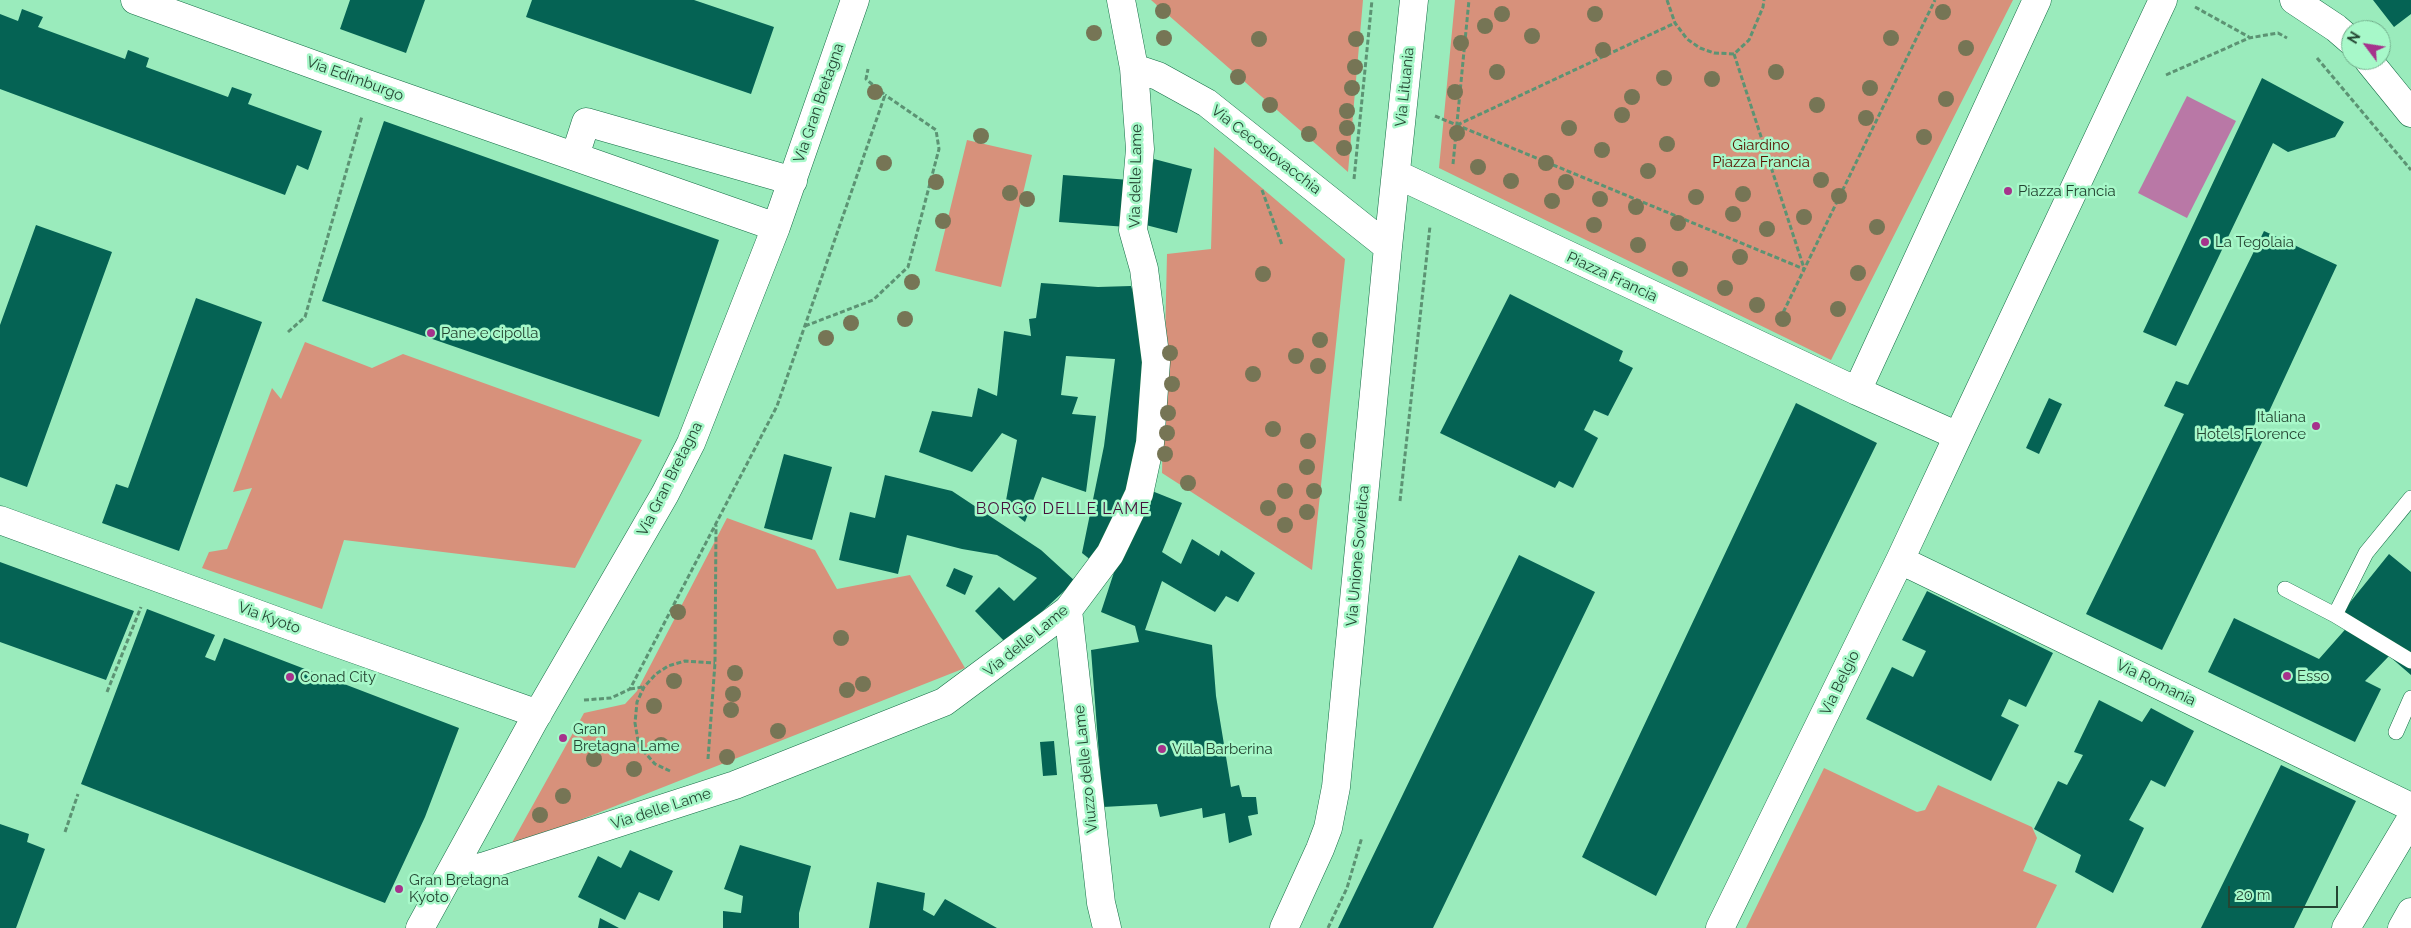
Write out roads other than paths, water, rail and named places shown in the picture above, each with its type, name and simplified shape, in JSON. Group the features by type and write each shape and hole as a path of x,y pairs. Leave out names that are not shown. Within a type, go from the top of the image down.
{"street":[{"name":"Via Edimburgo","path":"136,0 370,85 776,226"},
{"name":"Via Gran Bretagna","path":"420,928 538,714 665,494 691,443 793,181 855,0"},
{"name":"Via delle Lame","path":"449,875 494,863 735,785 944,702 1068,610 1110,554 1140,494 1150,443 1156,362 1144,269 1133,230 1140,149 1134,68 1121,0"},
{"name":"Via Lituania","path":"1396,174 1414,0"},
{"path":"1857,391 2037,0"},
{"path":"1958,436 2164,0"},
{"path":"2294,0 2341,32"},
{"name":"Via Cecoslovacchia","path":"1134,68 1158,76 1207,103 1388,247"},
{"path":"2376,70 2411,113"},
{"path":"575,156 586,122 793,181"},
{"name":"Piazza Francia","path":"1396,174 1857,391 1958,436"},
{"name":"Via Unione Sovietica","path":"1284,928 1328,828 1336,787 1396,174"},
{"name":"Via Belgio","path":"1720,928 1900,560 1958,436"},
{"name":"Via Kyoto","path":"0,520 538,714"},
{"name":"Via Romania","path":"1900,560 2411,807"},
{"name":"Viuzzo delle Lame","path":"1068,610 1100,903 1107,928"},
{"path":"2346,928 2411,819"},
{"path":"2402,928 2411,912"}],"lane":[{"path":"2335,615 2366,553 2411,498"},
{"path":"2285,589 2335,615 2411,661"},
{"path":"2396,732 2411,698"}],"place":[{"name":"Piazza Francia","path":"2008,191"},
{"name":"La Tegolaia","path":"2205,242"},
{"name":"Pane e cipolla","path":"431,333"},
{"name":"Italiana Hotels Florence","path":"2316,426"},
{"name":"Esso","path":"2287,676"},
{"name":"Conad City","path":"290,677"},
{"name":"Gran Bretagna Lame","path":"563,738"},
{"name":"Villa Barberina","path":"1162,749"},
{"name":"Gran Bretagna Kyoto","path":"399,889"}],"district":[{"name":"BORGO DELLE LAME","path":"1063,509"}],"park label":[{"name":"Giardino Piazza Francia","path":"1761,154"}]}
